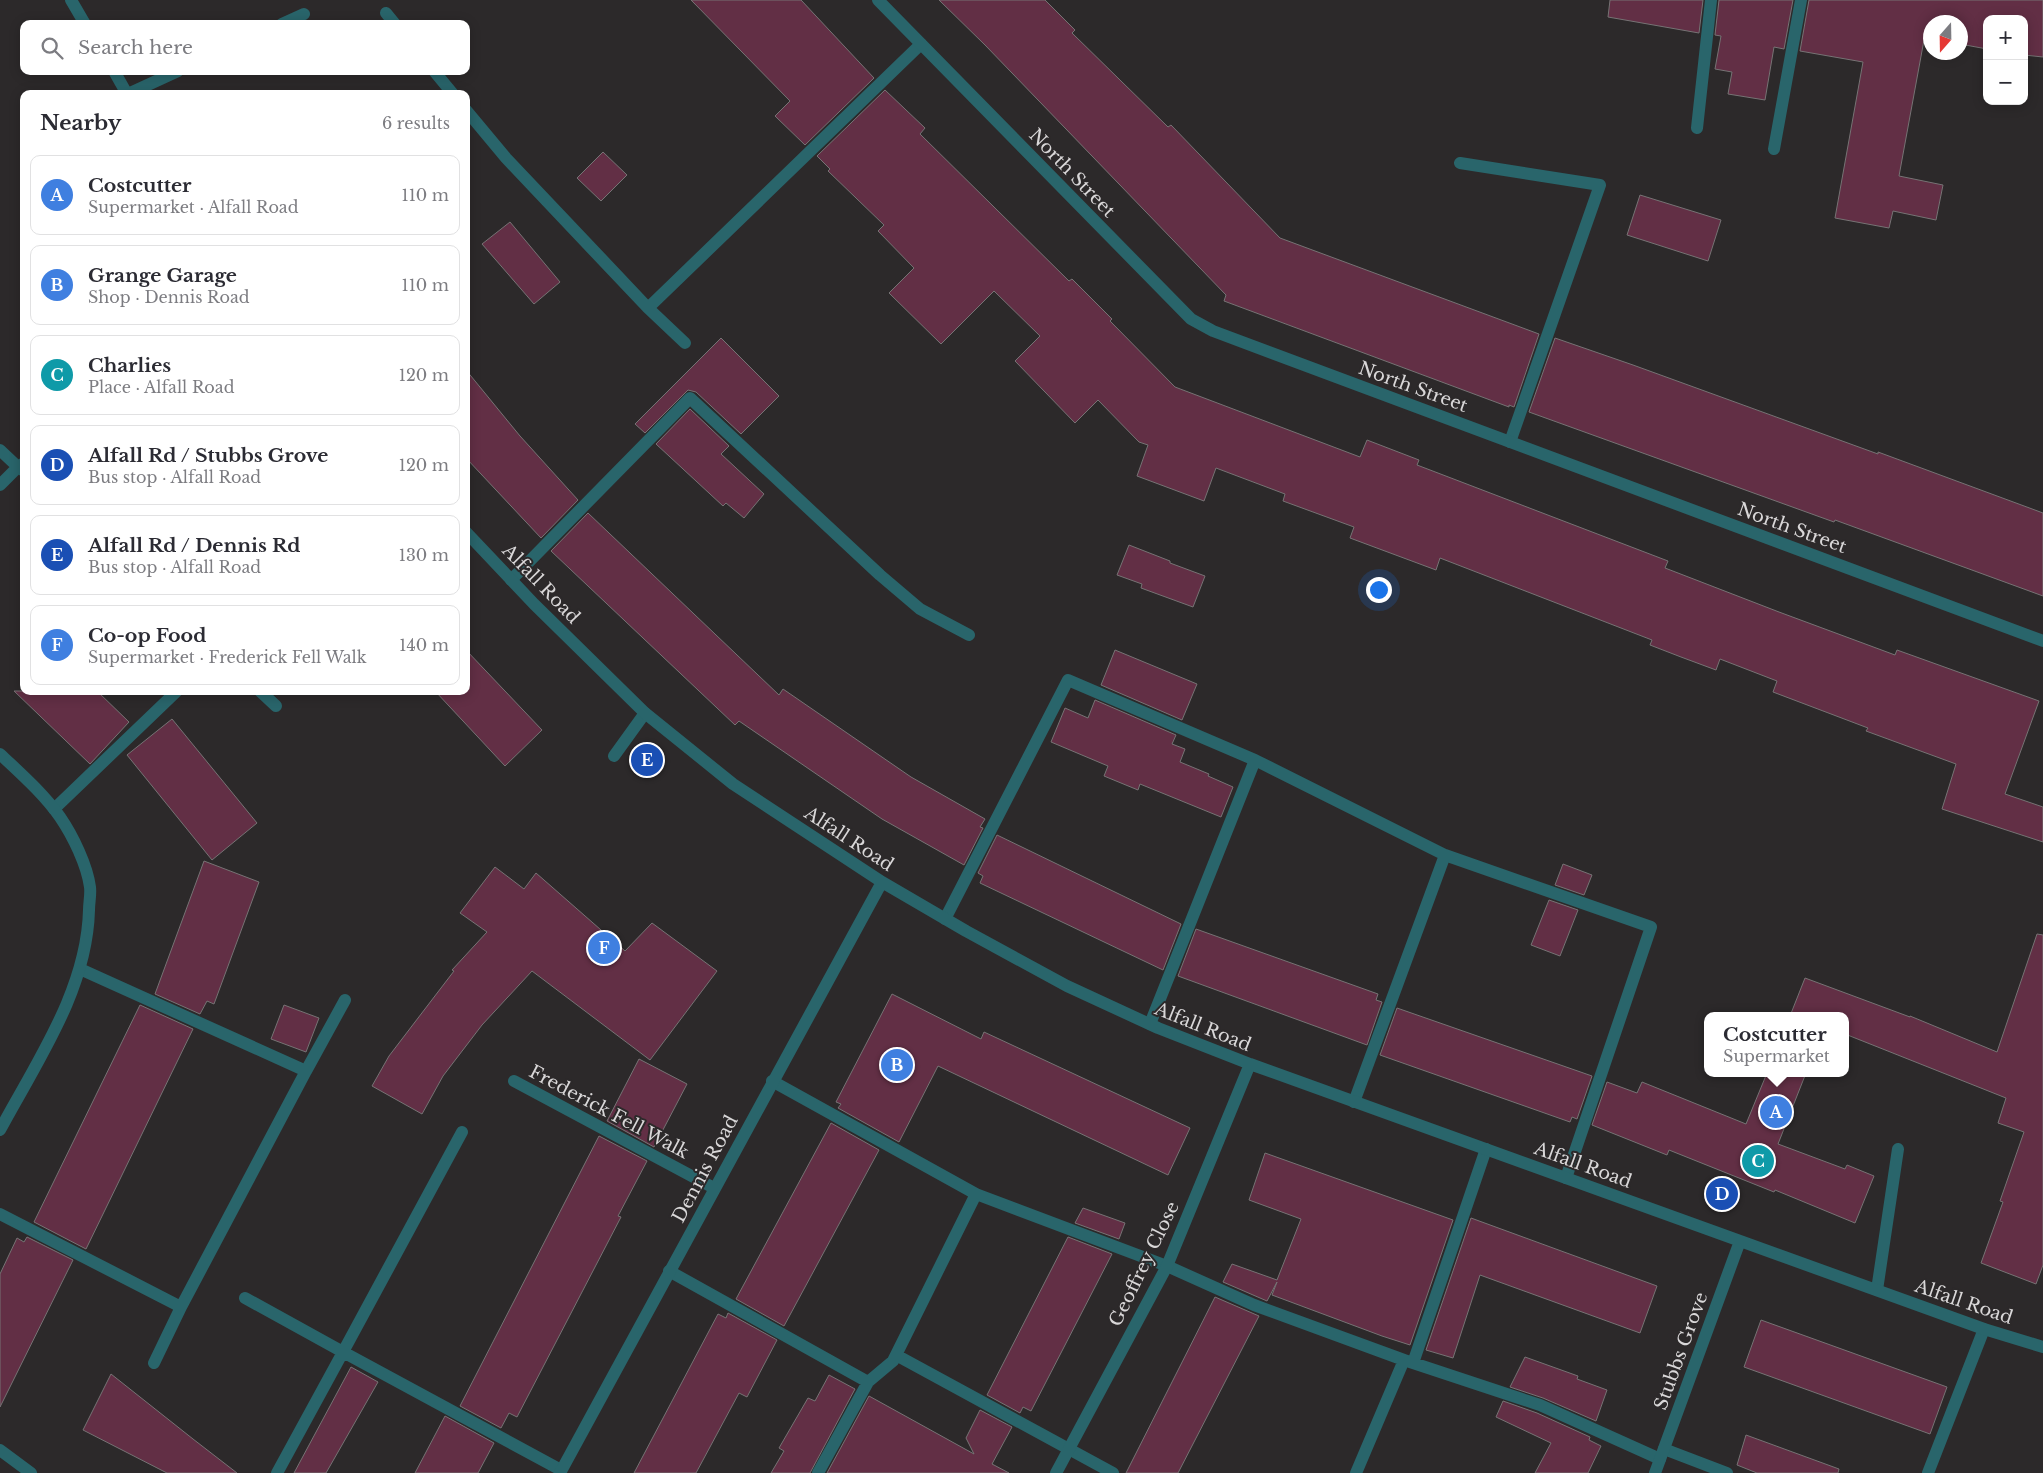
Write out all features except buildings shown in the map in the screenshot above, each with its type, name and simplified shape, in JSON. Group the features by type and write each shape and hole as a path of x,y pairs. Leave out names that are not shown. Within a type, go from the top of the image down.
{"street":[{"path":"71,0 83,20"},
{"name":"North Street","path":"878,0 1191,319 1213,332 2043,641"},
{"path":"1697,128 1711,0"},
{"path":"1774,149 1801,0"},
{"path":"386,13 392,20"},
{"path":"291,20 304,14"},
{"path":"648,308 921,44"},
{"path":"116,75 126,90"},
{"path":"137,90 169,75"},
{"path":"437,75 450,90"},
{"path":"470,115 506,158 648,308 685,343"},
{"path":"1460,163 1600,185 1510,442"},
{"path":"511,580 690,398 880,575 920,609 969,635"},
{"path":"0,450 20,465"},
{"path":"0,486 20,469"},
{"name":"Alfall Road","path":"470,536 511,580 645,713 734,784 882,882 1067,986 1150,1024 1250,1064 1984,1329 2043,1347"},
{"path":"945,919 1068,680 1255,760 1445,855 1651,928 1566,1178"},
{"path":"54,809 173,695"},
{"path":"264,695 276,706"},
{"path":"614,756 645,713"},
{"path":"0,754 36,787 54,809 79,850 90,887 88,932 80,969 57,1024 0,1130"},
{"path":"1150,1024 1255,760"},
{"path":"1354,1102 1445,855"},
{"name":"Dennis Road","path":"561,1472 882,882"},
{"path":"80,969 306,1071"},
{"path":"154,1363 181,1307 345,1000"},
{"name":"Geoffrey Close","path":"1056,1473 1167,1266 1250,1064"},
{"name":"Frederick Fell Walk","path":"514,1081 714,1188"},
{"path":"772,1082 976,1194 1167,1266 1254,1305 1409,1361 1540,1405 1662,1454 1727,1473"},
{"path":"277,1473 462,1132"},
{"path":"1356,1473 1409,1361 1486,1149"},
{"path":"1877,1290 1898,1149"},
{"path":"818,1473 868,1382 893,1361 976,1194"},
{"path":"0,1214 181,1307"},
{"name":"Stubbs Grove","path":"1655,1473 1740,1241"},
{"path":"669,1271 868,1382"},
{"path":"245,1298 561,1472"},
{"path":"1928,1473 1984,1329"},
{"path":"896,1355 1113,1473"},
{"path":"0,1450 31,1473"}],"place":[{"name":"Alfall Rd / Dennis Rd","path":"647,760"},
{"name":"Co-op Food","path":"604,948"},
{"name":"Grange Garage","path":"897,1065"},
{"name":"Costcutter","path":"1776,1112"},
{"name":"Charlies","path":"1758,1161"},
{"name":"Alfall Rd / Stubbs Grove","path":"1722,1194"}]}
